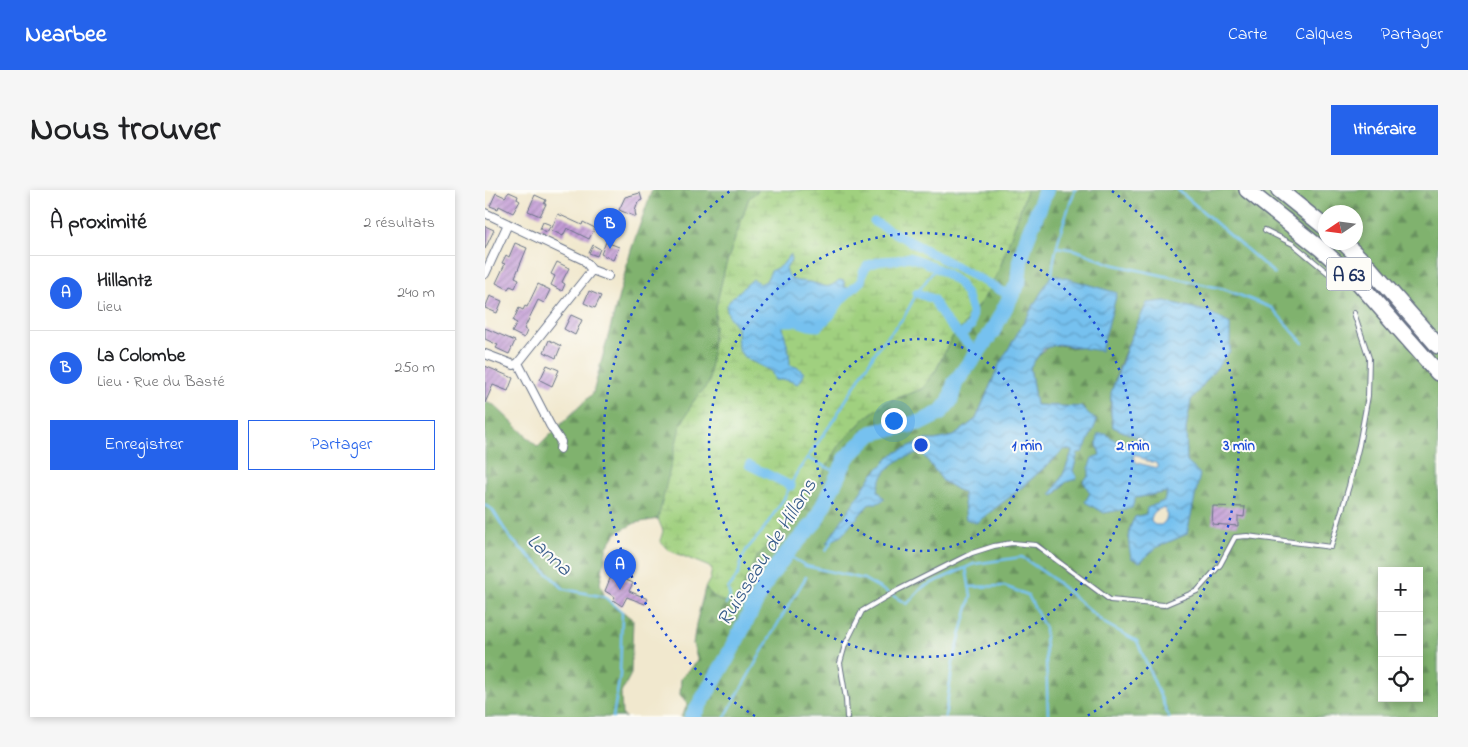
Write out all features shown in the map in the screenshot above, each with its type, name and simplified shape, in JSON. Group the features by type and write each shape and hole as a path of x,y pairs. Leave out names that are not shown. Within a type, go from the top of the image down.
{"highway":[{"name":"A 63","path":"1247,190 1321,249 1358,282 1438,372"},
{"name":"A 63","path":"1279,190 1318,222"},
{"name":"A 63","path":"1351,250 1367,265 1438,346"}],"street":[{"path":"485,213 584,260 592,270 608,276"},
{"path":"485,274 508,224"},
{"path":"485,354 507,364 514,365 518,363 592,270"},
{"path":"518,363 550,425 561,442 560,449"}],"lane":[{"path":"1265,230 1293,244 1328,273 1358,282"},
{"path":"847,717 840,663 845,645 862,611 898,590 972,553 1003,545 1036,545 1110,600 1164,605 1197,591 1221,565 1235,537 1247,536 1331,547 1353,470 1367,396 1369,358 1354,313"}],"green space":[{"path":"652,190 759,190 749,198 725,268 716,307 709,383 693,402 658,519 635,523 616,533 607,547 600,583 605,597 633,620 631,674 621,693 622,715 626,717 485,717 485,402 494,405 538,447 593,393 631,250"},
{"path":"759,190 1027,190 999,270 985,296 964,325 951,338 936,370 922,389 886,402 866,417 840,444 819,480 791,519 756,558 735,604 718,600 705,588 710,579 712,568 668,550 660,541 663,531 658,519 680,427 693,402 709,383 716,307 725,268 749,198"},
{"path":"1027,190 1438,190 1438,717 681,717 688,704 680,695 681,678 698,661 693,644 705,588 718,600 735,604 756,558 791,519 819,480 840,444 866,417 886,402 922,389 936,370 951,338 964,325 985,296 999,270","holes":["1116,293 1076,348 1060,345 1049,347 1040,354 1030,367 1036,405 1081,407 1076,463 1065,484 1054,496 1051,494 1063,474 1072,451 1065,449 1019,490 966,519 963,493 943,481 920,450 923,440 935,440 954,436 976,419 999,365","1165,301 1208,312 1230,351 1191,400 1186,429 1187,534 1157,547 1140,562 1130,545 1128,535 1131,524 1135,517 1146,514 1148,508 1164,501 1167,492 1135,498 1083,481 1089,476 1100,455 1097,444 1106,434 1115,441 1145,447 1143,440 1113,427 1110,405 1111,396 1118,369 1147,303"]}],"water":[{"path":"791,254 791,260 786,269 792,279 824,286 831,286 839,280 844,281 844,287 853,288 830,316 818,327 797,322 782,322 790,365 799,368 804,373 798,384 787,380 775,380 771,371 745,358 738,349 737,327 729,317 726,306 753,279 760,284 766,281 771,271 782,265"},
{"path":"1052,274 1117,293 1101,351 1058,344 1043,349 1030,367 1036,405 1081,407 1097,421 1083,452 1078,453 1073,471 1077,477 1076,479 1066,482 1053,496 1051,494 1063,474 1072,451 1065,449 1019,490 976,523 966,519 963,493 943,481 922,453 914,455 893,464 883,476 878,491 885,499 878,503 870,503 841,536 826,544 872,475 893,454 923,440 935,440 954,436 976,419 999,365"},
{"path":"1165,301 1209,312 1230,324 1230,351 1191,400 1186,429 1187,462 1200,474 1187,534 1157,547 1140,562 1131,558 1130,528 1135,517 1146,514 1147,508 1164,501 1167,492 1135,498 1132,508 1104,513 1085,502 1090,493 1083,481 1089,476 1092,458 1100,455 1097,444 1098,434 1106,434 1116,441 1145,447 1143,440 1113,427 1111,393 1129,342 1147,303","holes":["1135,454 1147,461 1156,463 1158,468 1137,463 1133,457","1164,508 1167,515 1166,519 1161,525 1155,525 1151,522 1153,514 1156,510"]}],"building":[{"path":"509,192 518,196 517,199 520,201 513,213 499,206 498,209 490,206 496,193 505,197"},
{"path":"640,193 642,200 638,202 635,211 636,217 619,210 625,197"},
{"path":"535,195 546,200 540,216 528,211"},
{"path":"558,214 582,225 583,222 595,228 589,239 567,228 563,236 551,230"},
{"path":"543,222 551,225 547,232 540,229"},
{"path":"485,226 494,230 485,249"},
{"path":"606,242 619,247 613,260 601,254"},
{"path":"515,243 527,248 515,277 519,279 515,288 510,286 508,289 496,283 505,264 502,263 506,255 509,257"},
{"path":"593,245 600,249 597,256 589,253"},
{"path":"557,262 569,268 562,282 565,284 562,291 551,285 555,276 551,274"},
{"path":"538,284 550,290 544,303 538,300 524,329 527,331 524,338 512,332 517,323 513,321 519,308 523,310 525,306 527,307"},
{"path":"589,291 601,296 595,308 584,303"},
{"path":"490,296 502,301 497,313 485,308"},
{"path":"571,315 582,320 575,335 564,329"},
{"path":"485,328 515,341 509,354 496,348 498,345 485,339"},
{"path":"549,340 561,346 556,358 544,352"},
{"path":"547,365 559,370 552,386 540,380"},
{"path":"485,366 513,378 508,391 493,385 485,403"},
{"path":"1213,506 1245,507 1244,517 1238,516 1238,526 1212,524"},
{"path":"612,574 633,583 629,591 648,599 645,604 627,597 622,606 613,600 615,597 605,591"}],"waterway":[{"name":"Ruisseau de Hillans","path":"692,717 726,660 767,580 786,554 815,522 847,457 872,433 922,422 940,413 950,401 955,383 992,332 1018,283 1020,261 1046,190"},
{"path":"1052,274 1058,242 1075,190"},
{"path":"1178,190 1275,274"},
{"path":"874,222 1011,296"},
{"path":"1057,247 1076,250 1111,264 1224,289 1272,308 1303,343"},
{"path":"781,322 797,322 818,327 830,316 842,299 861,281 863,272 868,265 909,257 944,272 959,283 967,296 972,312 971,326 960,336"},
{"path":"726,604 730,597 728,589 739,573 741,560 747,549 761,533 785,497 796,474 833,421 878,348 904,317 917,293 935,269"},
{"path":"917,293 933,299 946,321 977,353"},
{"path":"807,458 839,473"},
{"path":"749,465 791,486"},
{"name":"Lanna","path":"485,505 492,509 510,538 564,589 605,597 622,612 620,675 613,717"},
{"path":"826,550 833,539"},
{"path":"786,554 806,566 864,579 907,604 923,587 974,564 1022,557 1052,578 1104,623 1137,641 1169,717"},
{"path":"945,717 953,662 971,596 966,568"},
{"path":"725,717 806,577"},
{"path":"969,587 1004,586 1028,595 1045,628 1048,717"}],"place":[{"name":"La Colombe","path":"610,249"},
{"name":"Hillantz","path":"620,590"}]}
